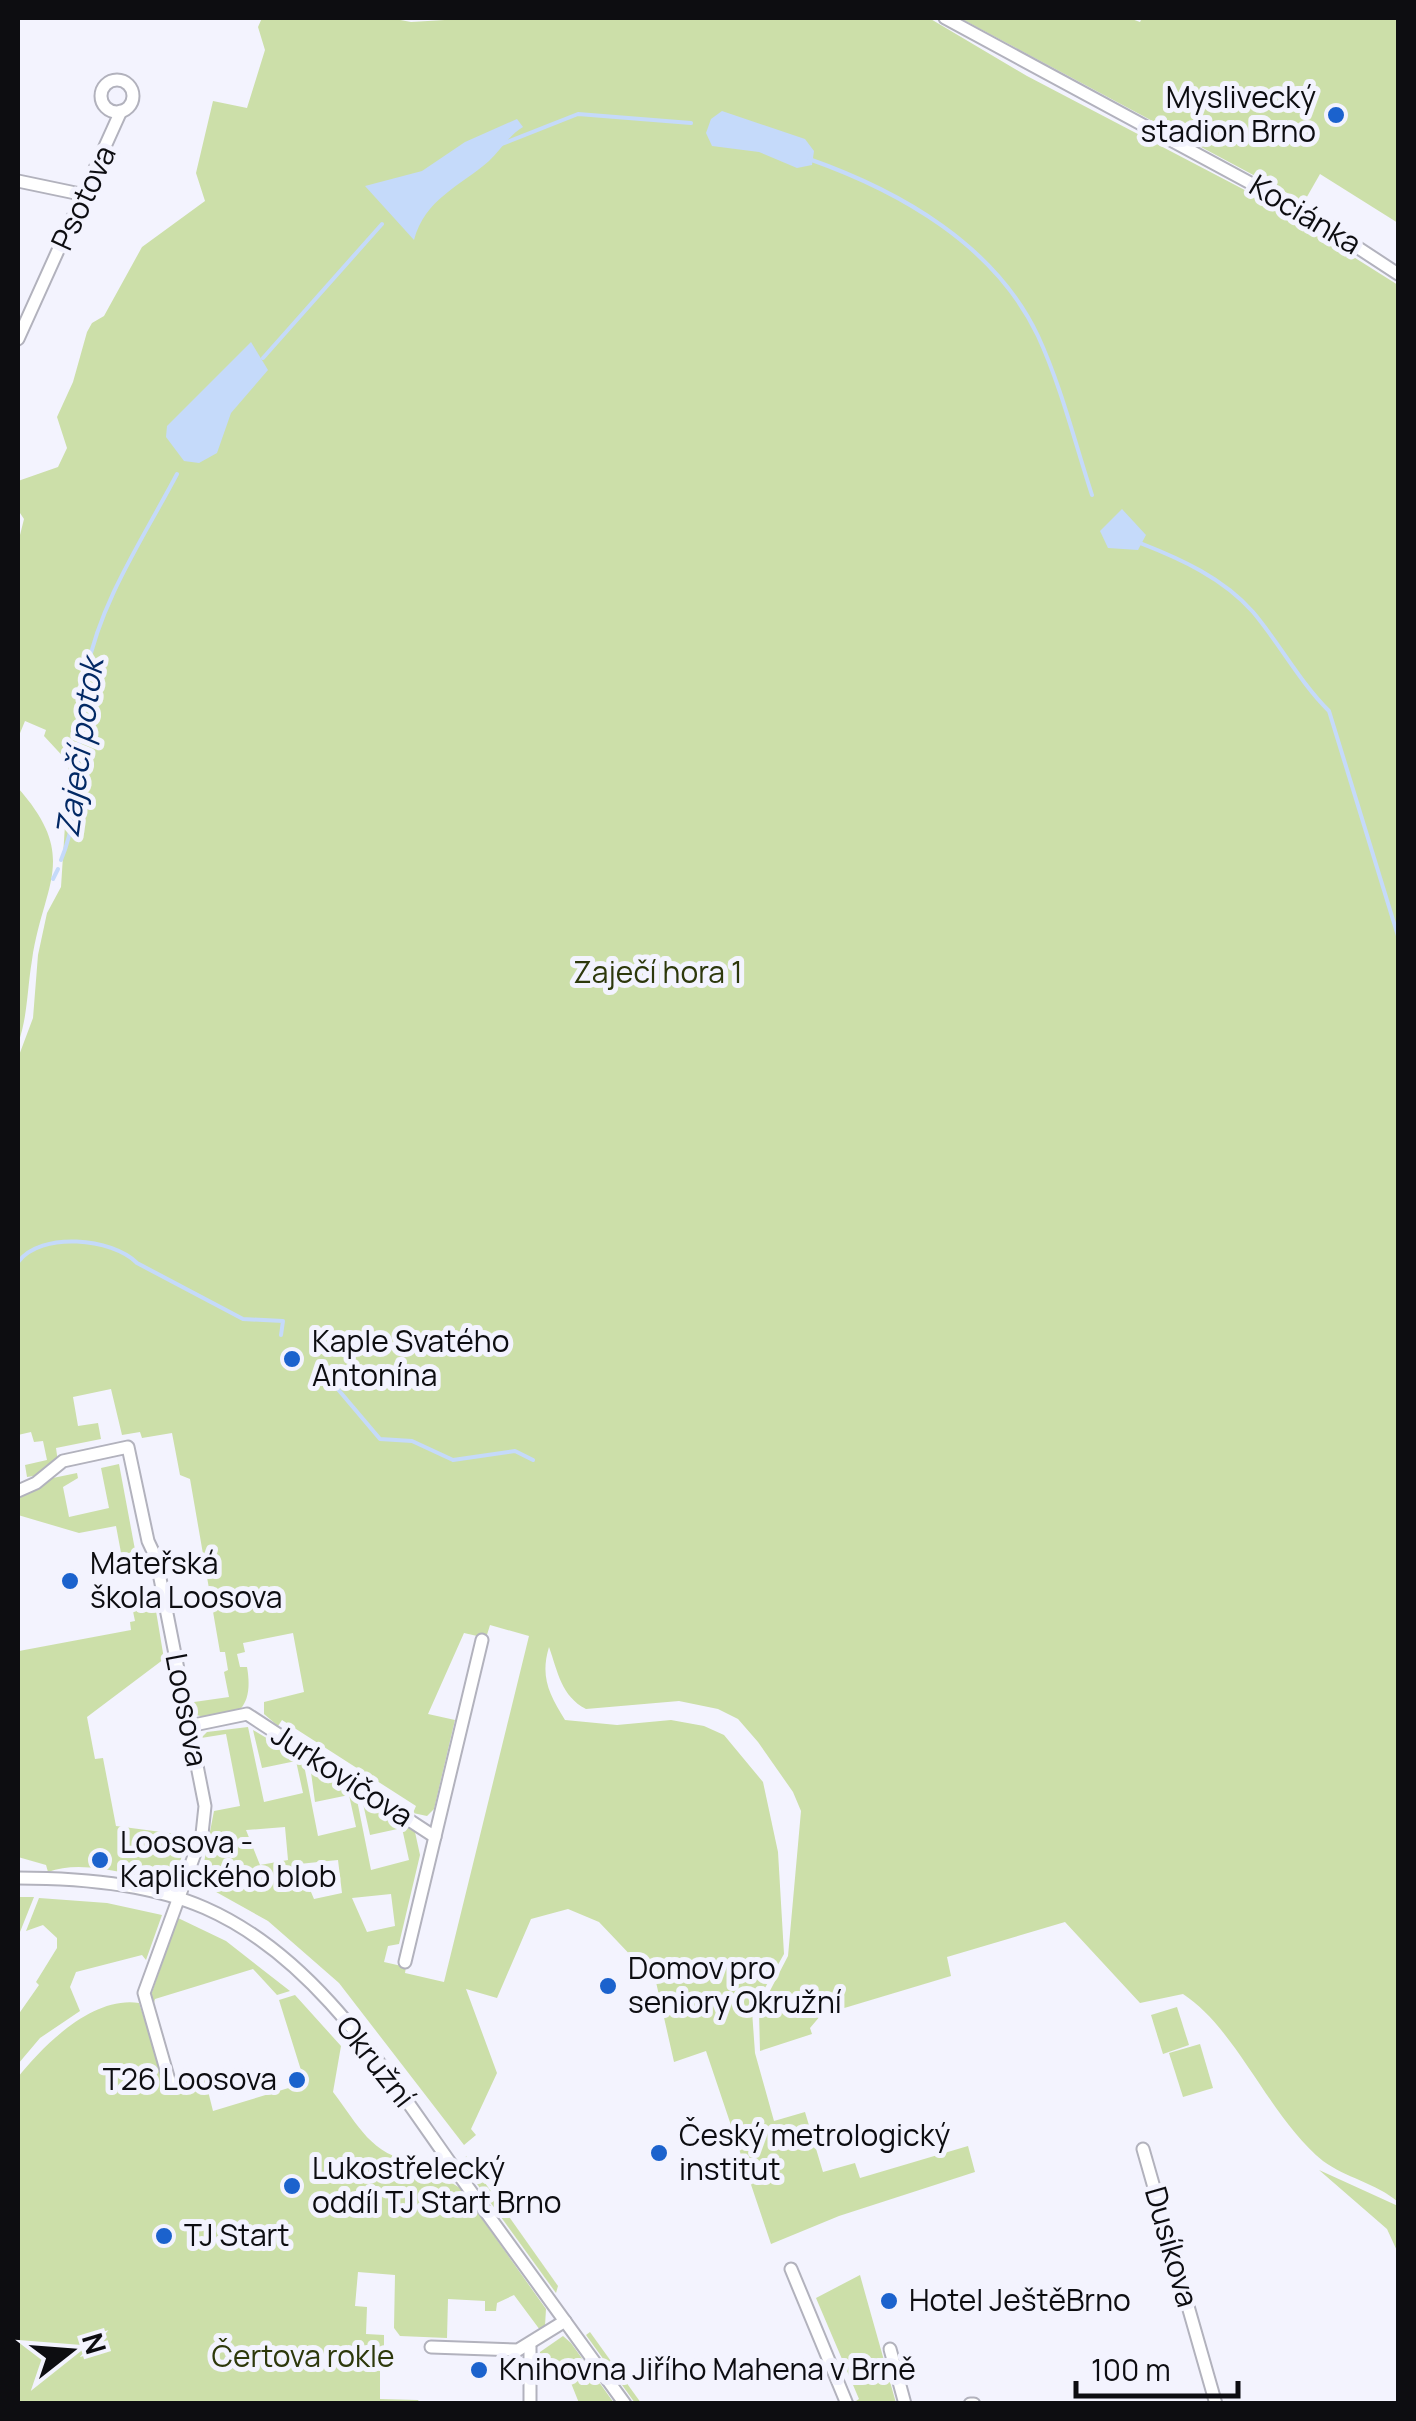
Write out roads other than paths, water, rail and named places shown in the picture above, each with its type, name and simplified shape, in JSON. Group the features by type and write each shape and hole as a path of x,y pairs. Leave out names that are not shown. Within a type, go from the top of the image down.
{"street":[{"name":"Kociánka","path":"945,18 1302,211 1398,274"},
{"name":"Psotova","path":"18,339 121,111"},
{"path":"18,181 86,195"},
{"name":"Loosova","path":"18,1490 36,1484 64,1461 128,1446 148,1542 156,1558 206,1806 202,1834 144,1992 172,2087"},
{"name":"Jurkovičova","path":"405,1962 482,1640"},
{"name":"Jurkovičova","path":"190,1726 248,1714 435,1837"},
{"name":"Okružní","path":"18,1878 92,1881 179,1899 206,1908 266,1944 320,1994 380,2066 625,2404"},
{"name":"Dusíkova","path":"1143,2149 1216,2404"},
{"path":"791,2269 848,2404"},
{"path":"432,2347 530,2347 565,2321"},
{"path":"530,2347 530,2404"},
{"path":"890,2349 905,2404"}],"water":[{"path":"722,111 805,139 814,151 812,165 797,168 759,152 712,146 706,133 711,119"},
{"path":"517,119 523,127 489,161 435,204 414,240 365,186 422,171 465,142"},
{"path":"251,342 268,370 231,413 217,453 199,463 184,461 166,437 167,426"},
{"path":"1122,509 1146,535 1138,550 1108,548 1100,531"}],"waterway":[{"name":"Zaječí potok","path":"502,144 578,114 691,123"},
{"name":"Zaječí potok","path":"809,159 910,205 971,248 997,274 1038,336 1092,495"},
{"name":"Zaječí potok","path":"263,358 382,224"},
{"name":"Zaječí potok","path":"61,860 73,815 83,694 94,644 125,569 177,474"},
{"name":"Zaječí potok","path":"1140,543 1201,571 1241,600 1329,711 1398,936"},
{"name":"Zaječí potok","path":"53,879 58,869"},
{"path":"18,1262 29,1252 59,1242 77,1241 111,1248 243,1319 283,1321 281,1335"},
{"path":"336,1387 380,1439 412,1441 453,1460 515,1451 533,1460"}],"place":[{"name":"Myslivecký stadion Brno","path":"1336,115"},
{"name":"Kaple Svatého Antonína","path":"292,1359"},
{"name":"Mateřská škola Loosova","path":"70,1581"},
{"name":"Loosova - Kaplického blob","path":"100,1860"},
{"name":"Domov pro seniory Okružní","path":"608,1986"},
{"name":"T26 Loosova","path":"297,2080"},
{"name":"Český metrologický institut","path":"659,2153"},
{"name":"Lukostřelecký oddíl TJ Start Brno","path":"292,2186"},
{"name":"TJ Start","path":"164,2236"},
{"name":"Hotel JeštěBrno","path":"889,2301"},
{"name":"Knihovna Jiřího Mahena v Brně","path":"479,2370"}],"park label":[{"name":"Zaječí hora 1","path":"658,973"},
{"name":"Čertova rokle","path":"303,2357"}]}
